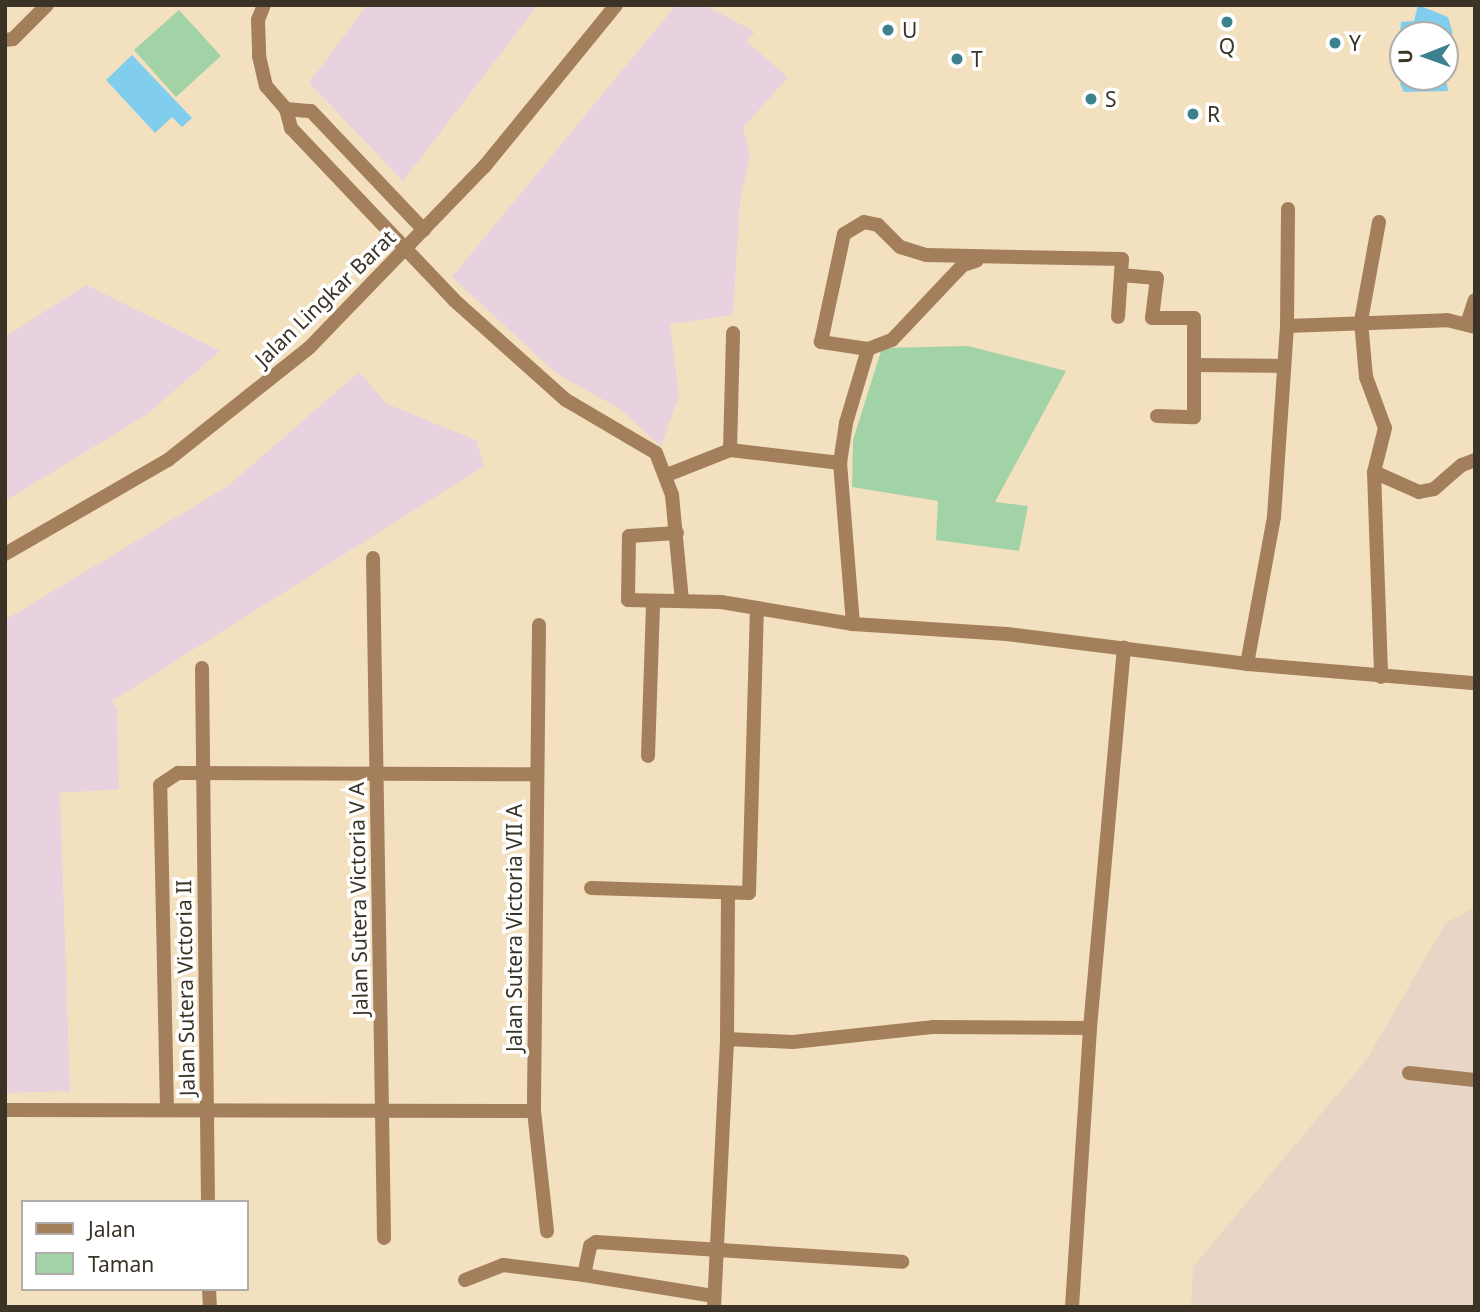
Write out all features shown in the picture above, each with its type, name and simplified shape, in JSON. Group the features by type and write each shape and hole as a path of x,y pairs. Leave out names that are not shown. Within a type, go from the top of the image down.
{"street":[{"path":"5,40 13,38 47,5"},
{"path":"264,5 258,20 259,57 266,86 286,109 290,128 454,300 566,400 656,453 667,475 677,533 682,601"},
{"name":"Jalan Lingkar Barat","path":"5,554 209,433 309,348 407,250 552,88 616,5"},
{"path":"286,109 311,111 424,230"},
{"path":"1247,664 1273,517 1287,326 1288,209"},
{"path":"984,258 963,265 892,340 868,349 821,342 844,234 851,227 864,222 878,225 891,241 913,252 984,258 1122,259 1118,317"},
{"path":"1379,222 1361,321 1366,377 1385,428 1374,472 1381,677"},
{"path":"1121,275 1157,278 1152,318 1194,318 1194,417 1157,416"},
{"path":"1287,326 1361,321 1447,320 1471,326 1475,300"},
{"path":"730,450 733,333"},
{"path":"853,624 841,463 846,423 868,349"},
{"path":"1194,365 1284,366"},
{"path":"667,475 730,450 841,463"},
{"path":"1374,472 1419,492 1434,489 1462,465 1475,460"},
{"path":"677,533 629,536 628,600 721,601 853,624 1007,634 1247,664 1475,683"},
{"name":"Jalan Sutera Victoria V A","path":"373,558 384,1238"},
{"path":"648,756 653,602"},
{"path":"592,888 749,893 757,608"},
{"name":"Jalan Sutera Victoria VII A","path":"539,625 534,1111 547,1231"},
{"path":"1072,1307 1090,1028 1124,648"},
{"name":"Jalan Sutera Victoria II","path":"202,668 208,1200"},
{"name":"Jalan Sutera Victoria II","path":"166,1110 160,785 177,773 204,773"},
{"path":"204,773 536,775"},
{"path":"465,1280 503,1265 584,1275 714,1302 727,1039 728,894"},
{"path":"727,1039 793,1042 934,1027 1090,1028"},
{"path":"1409,1073 1475,1080"},
{"path":"5,1110 534,1111"},
{"path":"584,1275 592,1242 717,1252 808,1253 902,1262"}],"shaded area":[{"path":"367,5 538,5 403,181 309,83"},
{"path":"676,5 705,5 755,32 746,41 788,77 743,128 750,155 740,201 733,315 670,324 679,395 661,446 620,409 556,373 452,277"},
{"path":"86,285 220,351 146,415 5,501 5,337"},
{"path":"359,372 387,404 476,440 484,466 112,701 117,709 119,789 60,793 70,1091 5,1093 5,620 228,486"},
{"path":"1475,907 1475,1307 1191,1307 1193,1267 1367,1059 1446,923"}],"green space":[{"path":"179,10 221,56 176,97 134,50"},
{"path":"968,346 1066,371 995,502 1028,506 1019,551 936,540 938,501 852,487 853,440 882,348"}],"water":[{"path":"1418,5 1448,17 1449,21 1414,21"},
{"path":"132,55 192,118 182,127 172,117 155,133 106,80"}],"place":[{"name":"Q","path":"1227,22"},
{"name":"U","path":"888,30"},
{"name":"Y","path":"1335,43"},
{"name":"T","path":"957,59"},
{"name":"S","path":"1091,99"},
{"name":"R","path":"1193,114"}]}
